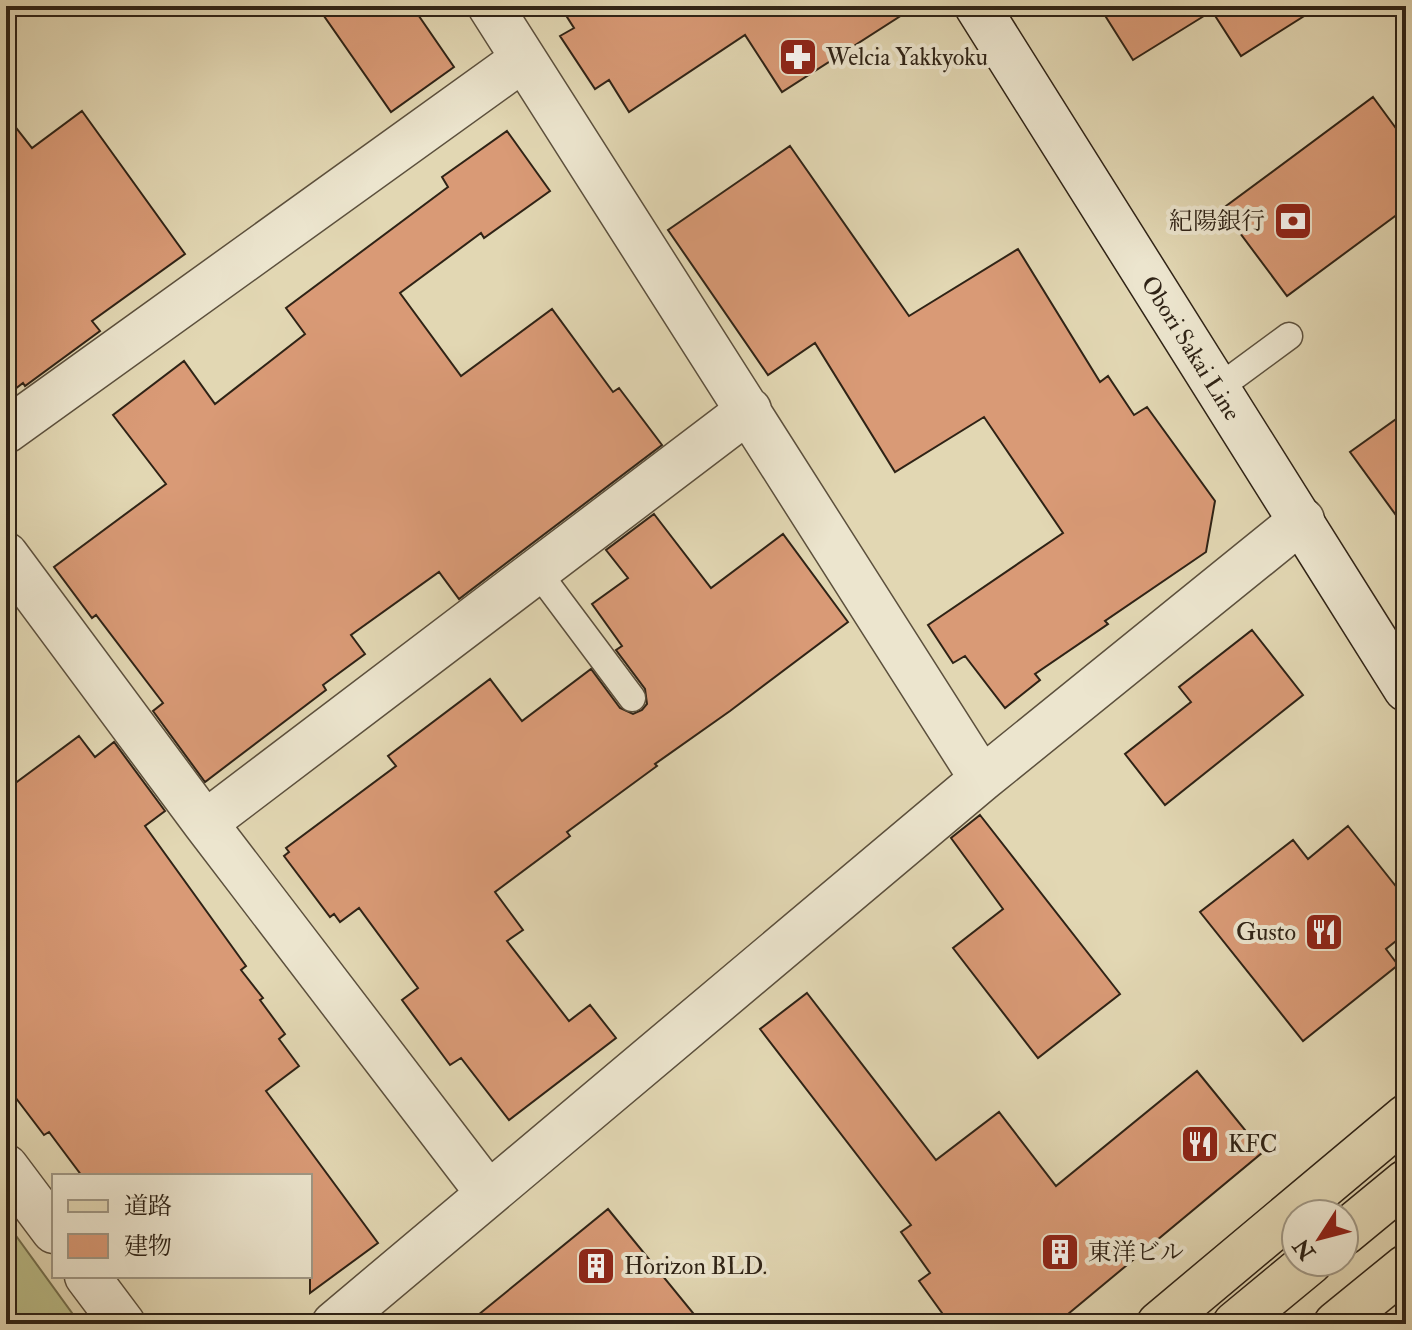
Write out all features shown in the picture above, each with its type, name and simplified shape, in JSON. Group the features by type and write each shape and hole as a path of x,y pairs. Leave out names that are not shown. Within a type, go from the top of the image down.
{"main road":[{"path":"1159,1324 1406,1117"},
{"path":"1360,1220 1406,1182"},
{"path":"1336,1324 1406,1267"},
{"path":"1235,1324 1291,1278"}],"street":[{"path":"490,6 982,779"},
{"name":"Obori Sakai Line","path":"977,6 1406,689"},
{"path":"6,431 523,59"},
{"path":"205,823 749,410"},
{"path":"334,1324 982,779 1302,520"},
{"path":"6,555 205,823 488,1193"},
{"path":"6,1167 52,1228"},
{"path":"88,1278 123,1324"}],"lane":[{"path":"1217,389 1289,336"},
{"path":"537,571 632,698"}],"green space":[{"path":"6,1222 80,1324 6,1324"}],"building":[{"path":"317,6 412,6 454,67 391,112"},
{"path":"560,6 916,6 782,92 745,35 629,112 609,80 595,89 560,36 574,28"},
{"path":"1099,6 1320,6 1241,56 1212,11 1133,60"},
{"path":"1373,97 1406,142 1406,208 1287,296 1222,209"},
{"path":"82,111 185,254 92,321 100,331 25,386 23,383 6,396 6,115 32,148"},
{"path":"507,131 550,191 484,238 481,233 400,293 461,376 552,309 613,392 619,388 662,445 459,599 439,572 351,635 365,654 323,685 326,690 205,782 153,711 163,703 96,615 92,618 54,567 166,484 113,415 184,361 215,404 305,334 286,308 448,187 442,177"},
{"path":"790,146 909,316 1018,249 1100,382 1108,376 1134,415 1147,407 1215,501 1206,552 1105,621 1108,624 1035,674 1040,680 1005,708 965,656 953,663 928,625 1063,533 984,417 895,472 815,343 768,375 668,230"},
{"path":"1406,412 1406,529 1350,452"},
{"path":"654,514 711,588 783,534 848,622 655,764 657,766 567,832 570,836 495,892 523,930 507,941 569,1021 590,1005 616,1038 509,1120 461,1058 450,1065 402,1000 418,988 359,908 340,922 334,914 330,917 284,856 289,852 286,848 396,766 388,756 490,679 522,721 591,669 620,708 633,714 642,710 647,704 645,689 616,650 622,646 592,604 628,578 606,550"},
{"path":"1252,630 1303,695 1165,805 1125,754 1191,702 1179,687"},
{"path":"79,736 95,757 114,742 165,811 145,826 246,966 241,970 285,1034 279,1039 299,1066 266,1091 378,1243 310,1293 312,1174 80,1174 49,1132 44,1135 6,1085 6,790"},
{"path":"980,815 1120,994 1038,1058 953,948 1003,909 951,838"},
{"path":"1348,826 1406,899 1406,933 1386,949 1398,965 1303,1041 1200,912 1293,840 1308,859"},
{"path":"807,993 936,1160 999,1112 1056,1186 1197,1071 1263,1152 1056,1324 950,1324 919,1281 930,1273 901,1232 911,1225 760,1029"},
{"name":"Horizon BLD.","path":"608,1209 702,1324 467,1324"}],"place":[{"name":"Welcia Yakkyoku","path":"798,57"},
{"name":"紀陽銀行","path":"1293,221"},
{"name":"Gusto","path":"1324,932"},
{"name":"KFC","path":"1200,1144"},
{"name":"東洋ビル","path":"1060,1252"},
{"name":"Horizon BLD.","path":"596,1266"}]}
